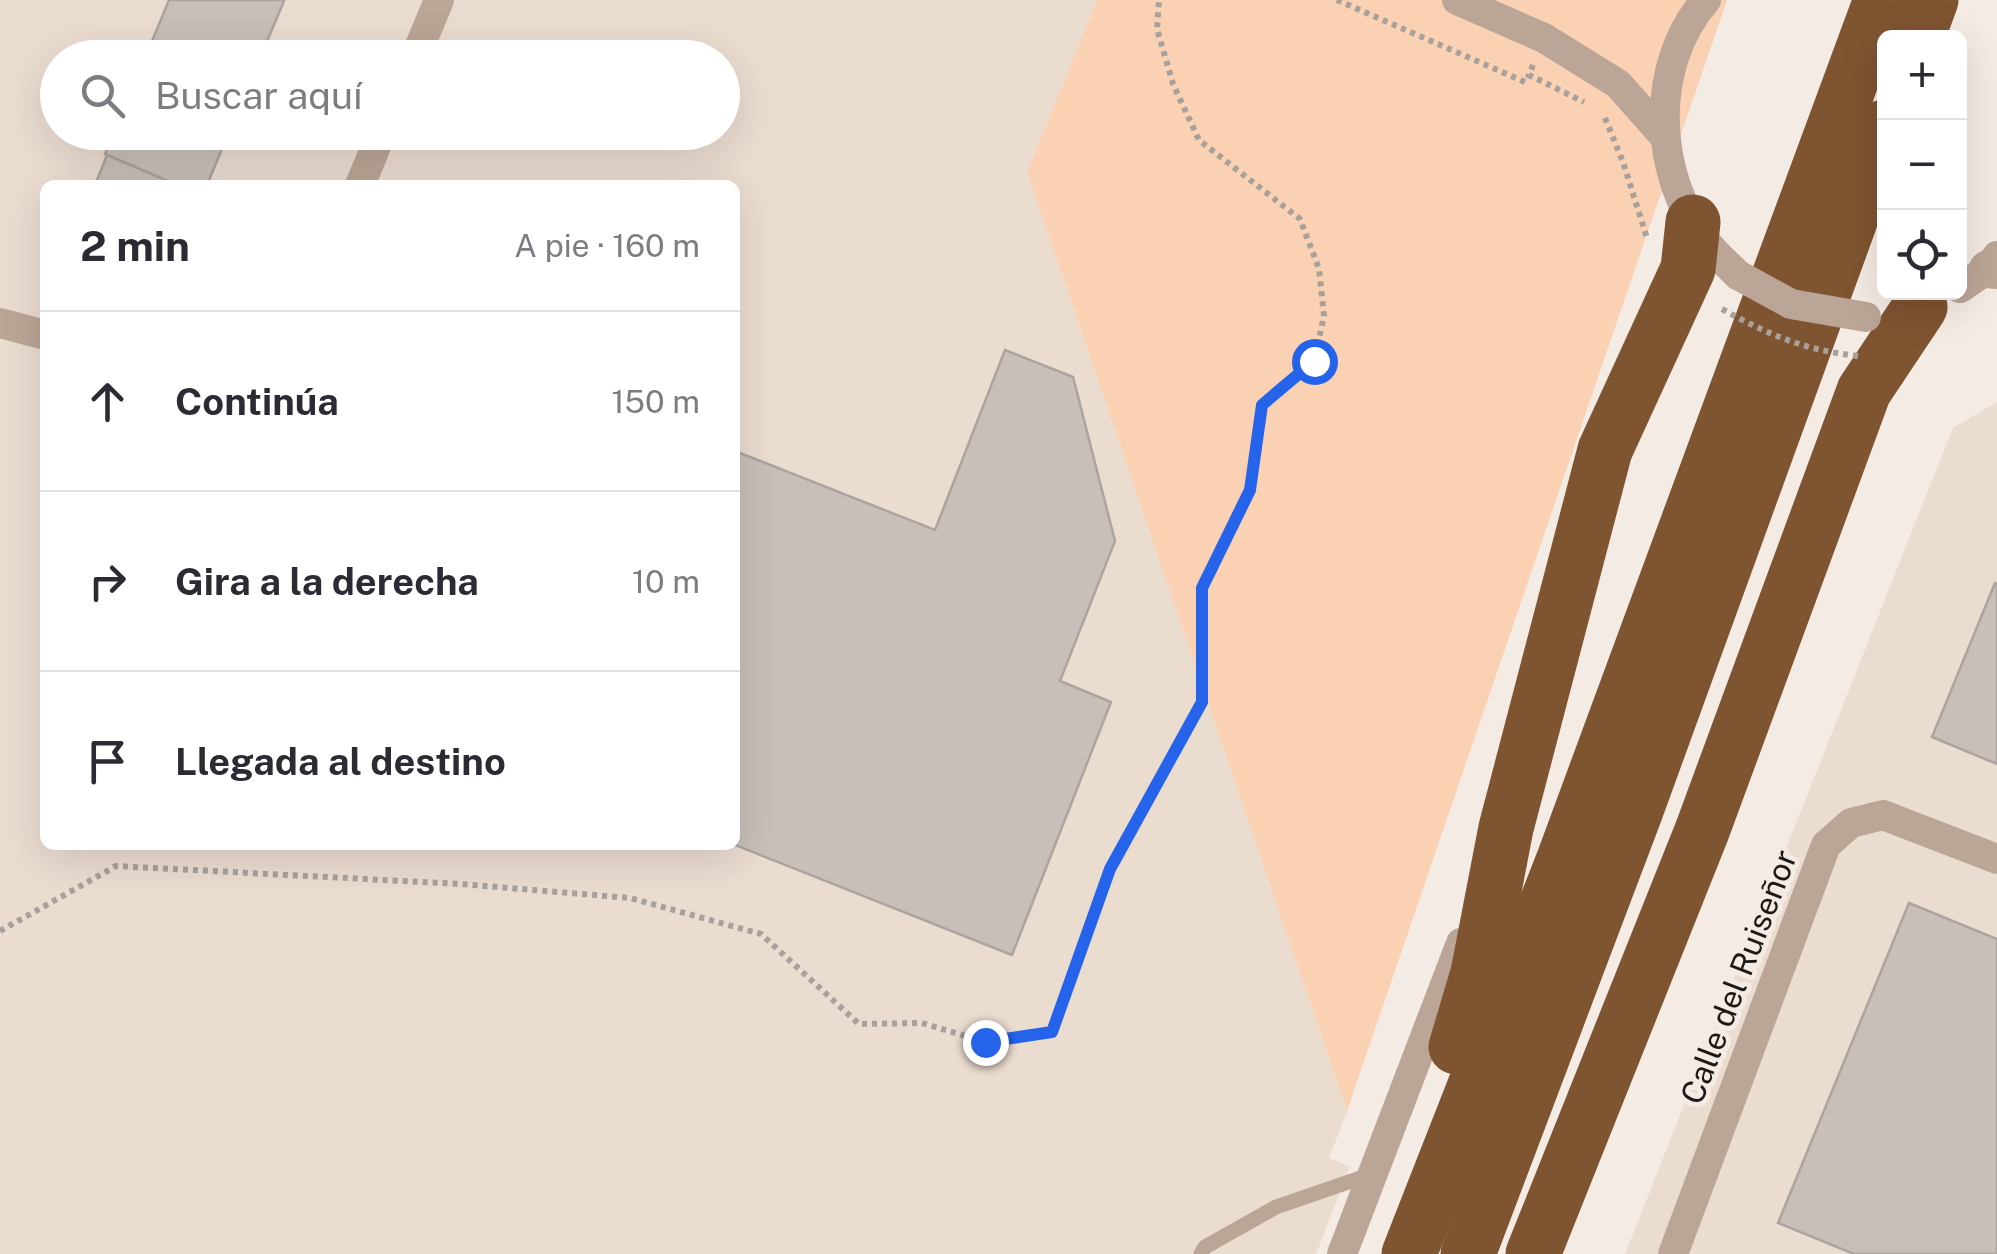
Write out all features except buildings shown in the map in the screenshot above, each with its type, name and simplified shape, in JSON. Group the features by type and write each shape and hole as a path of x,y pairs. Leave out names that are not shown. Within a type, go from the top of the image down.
{"highway":[{"path":"1410,1254 1564,859 1881,0"},
{"path":"1920,30 1931,0"},
{"path":"1468,1254 1636,810 1877,146"},
{"path":"1391,1254 1412,1199 1478,973 1506,828 1605,450 1688,269 1671,236"},
{"path":"1534,1254 1702,831 1864,391 1968,280"}],"street":[{"path":"422,40 439,0"},
{"path":"1457,0 1544,38 1618,84 1665,137"},
{"path":"1706,0 1688,20 1670,62 1665,137 1671,174 1671,236 1706,243 1738,275 1790,304 1866,316 1968,280"},
{"path":"362,180 375,150"},
{"path":"0,322 40,334"},
{"name":"Calle del Ruiseñor","path":"1672,1254 1826,845 1852,823 1883,815 1997,859"},
{"path":"1342,1254 1506,828"}],"lane":[{"path":"1201,1254 1205,1247 1276,1206 1372,1174"}],"path":[{"path":"0,931 116,866 442,883 630,898 761,934 859,1024 922,1023 985,1042 1052,1032 1110,869 1202,702 1202,588 1250,490 1262,405 1314,361 1324,316 1319,269 1300,219 1200,140 1173,84 1156,29 1159,0"},
{"path":"1337,0 1525,82 1544,38"},
{"path":"1529,75 1588,104"},
{"path":"1602,111 1623,162 1671,236"}],"shaded area":[{"path":"0,0 1097,0 1027,172 1347,1111 1329,1158 1350,1167 1316,1254 0,1254"},
{"path":"1097,0 1727,0 1347,1111 1027,172"},
{"path":"1997,402 1997,1254 1625,1254 1953,428"}],"route":[{"path":"985,1042 1052,1032 1110,869 1202,702 1202,588 1250,490 1262,405 1314,361"}]}
